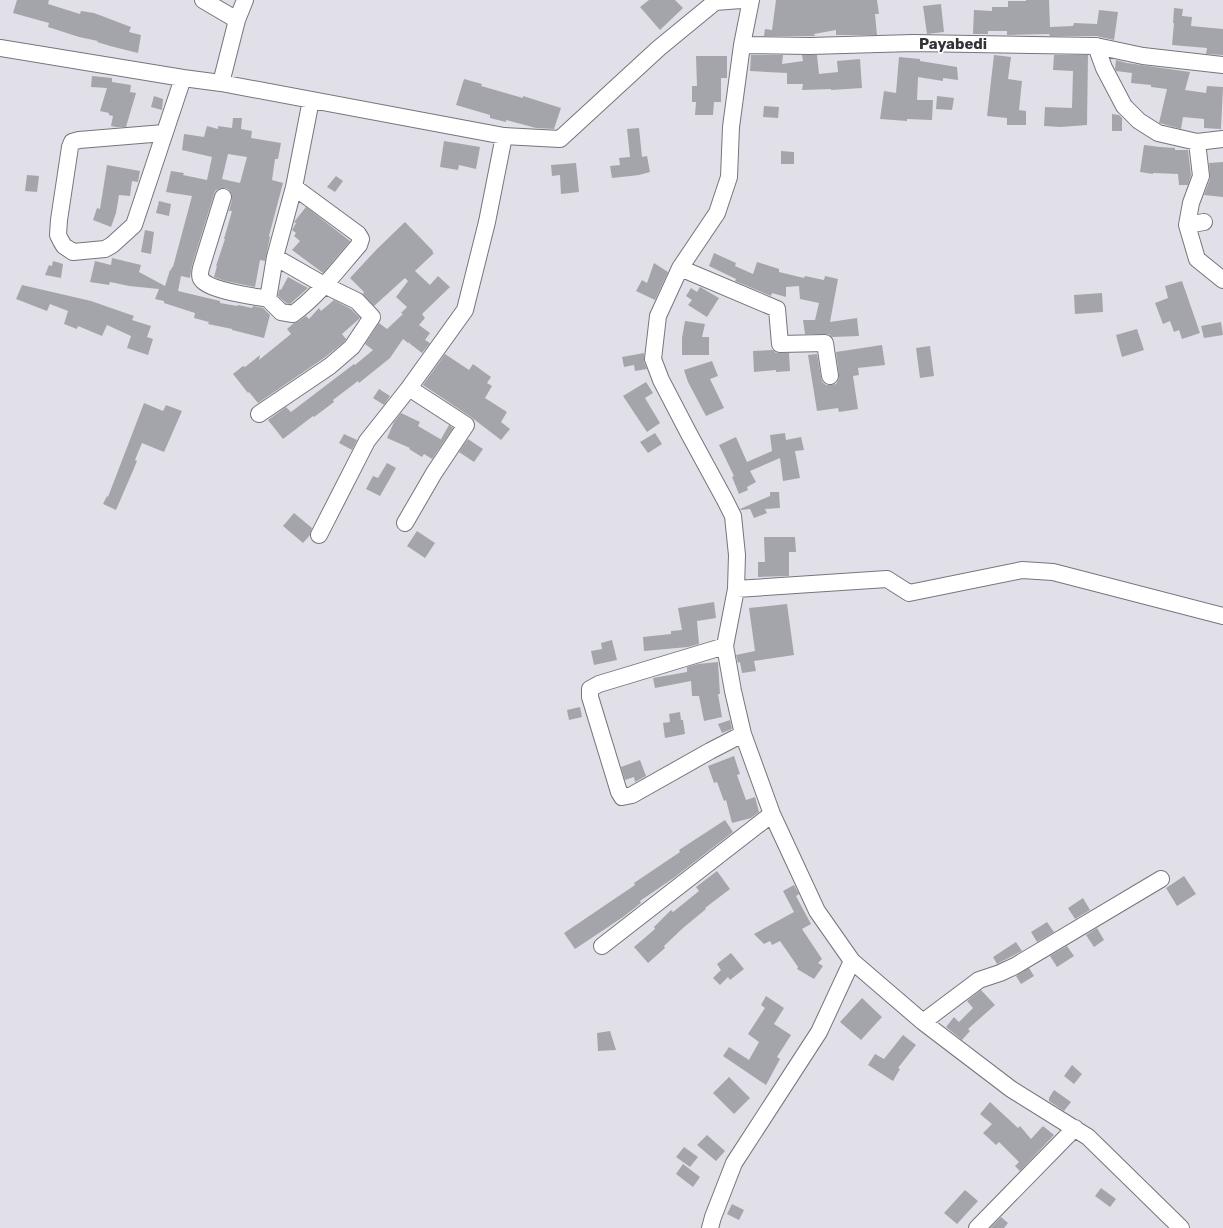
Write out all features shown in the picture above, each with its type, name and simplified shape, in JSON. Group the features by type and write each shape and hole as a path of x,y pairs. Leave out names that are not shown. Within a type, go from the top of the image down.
{"street":[{"path":"203,0 237,20"},
{"path":"221,83 237,20 245,0"},
{"path":"0,48 221,83 504,136 560,139 658,48 715,2 741,0"},
{"path":"751,0 742,45 731,128 729,177 717,213 680,268 658,316 653,359 661,380 726,500 733,516 737,555 736,589 725,646 743,734 772,814 816,911 852,961 923,1022 1011,1089 1088,1137 1181,1228"},
{"path":"742,45 810,46 913,43 1096,46 1143,56 1223,66"},
{"path":"1096,46 1104,68 1124,106 1139,121 1158,133 1197,142 1223,140"},
{"path":"164,133 79,140 72,142 59,220 58,235 64,246 73,252 105,249 112,245 134,225 182,78"},
{"path":"268,299 275,256 294,187 311,100"},
{"path":"319,535 367,441 409,388 465,310 487,222 504,136"},
{"path":"1197,142 1201,176 1191,203 1187,225 1197,259 1223,280"},
{"path":"223,197 201,268 201,280 223,291 268,299 281,312 292,314 305,306 359,245 362,239 358,234 294,187"},
{"path":"1187,225 1204,222"},
{"path":"259,414 330,366 352,347 372,318 357,301 324,285 275,256"},
{"path":"680,268 777,309 780,344 825,343 830,376"},
{"path":"404,523 434,473 466,425 409,388"},
{"path":"736,589 887,579 908,593 1022,570 1053,572 1223,616"},
{"path":"725,646 598,684 590,690 590,697 619,792 622,797 632,795 743,734"},
{"path":"602,946 772,814"},
{"path":"923,1022 979,980 1016,966 1161,879"},
{"path":"710,1228 734,1163 819,1032 852,961"},
{"path":"977,1228 1075,1128"}],"building":[{"path":"17,0 49,0 48,4 80,14 81,11 94,13 131,27 129,32 141,35 138,53 79,37 48,27 49,23 13,13"},
{"path":"649,0 675,0 683,8 660,30 640,7"},
{"path":"776,0 877,0 879,14 875,14 877,35 836,35 836,30 814,34 815,36 764,36 765,29 772,30"},
{"path":"1049,0 1050,27 1073,26 1074,23 1097,24 1099,10 1118,12 1114,40 1096,36 1050,36 1049,34 1007,35 1007,31 988,31 988,34 973,34 974,10 992,11 992,7 1008,7 1008,1"},
{"path":"941,4 944,32 927,34 923,6"},
{"path":"1174,8 1183,9 1182,16 1192,17 1191,26 1223,29 1223,55 1206,54 1207,48 1172,45"},
{"path":"751,55 783,55 782,64 803,61 802,55 817,55 819,74 838,72 837,61 860,59 862,88 802,90 803,84 787,84 787,73 750,71"},
{"path":"994,55 1011,57 1008,79 1022,81 1019,110 1026,111 1026,125 1007,125 1007,118 987,116"},
{"path":"1054,55 1088,55 1087,125 1061,127 1044,126 1045,107 1072,108 1073,71 1053,70"},
{"path":"696,56 727,56 727,78 721,78 721,102 714,102 713,115 695,115 696,102 692,102 692,86 697,86"},
{"path":"899,57 920,59 920,61 957,67 958,80 943,78 943,81 918,77 917,100 933,100 932,120 907,119 907,121 880,119 884,91 896,93"},
{"path":"1116,60 1127,63 1190,72 1185,90 1206,93 1207,86 1223,87 1221,129 1204,128 1204,119 1183,117 1181,129 1159,123 1167,89 1151,87 1151,85 1131,83 1132,73 1116,71"},
{"path":"92,76 112,78 112,82 131,85 130,92 136,93 126,127 111,126 113,116 109,115 109,113 100,111 107,88 91,87"},
{"path":"464,79 482,84 481,86 523,98 523,96 561,108 554,129 536,128 506,120 506,122 490,118 490,115 456,105"},
{"path":"154,96 163,99 162,110 151,107"},
{"path":"937,96 954,98 952,110 936,109"},
{"path":"764,106 779,107 778,118 763,117"},
{"path":"1112,114 1119,115 1122,118 1122,131 1112,131"},
{"path":"233,118 242,118 241,129 252,131 251,138 281,143 278,159 275,159 272,180 283,183 269,236 265,261 260,260 255,287 225,281 214,277 232,211 229,211 232,195 226,188 221,188 216,190 214,194 192,265 190,278 181,276 178,291 220,301 220,303 252,308 253,306 263,308 270,315 264,338 208,324 209,322 194,318 195,313 155,299 159,289 129,286 110,282 109,285 90,282 95,261 111,265 112,258 141,265 139,272 165,286 170,270 173,267 192,196 166,192 171,171 184,173 183,175 207,180 212,157 182,150 184,134 204,137 207,126 218,129 218,126 232,128","holes":["228,154 247,157 240,183 222,179"]},
{"path":"639,128 642,157 647,156 650,172 639,175 612,178 610,166 620,165 619,158 630,157 627,129"},
{"path":"444,141 480,147 476,169 459,165 458,170 440,167"},
{"path":"1144,145 1175,148 1175,150 1188,150 1191,175 1188,185 1179,185 1178,174 1153,174 1140,172"},
{"path":"781,151 794,152 794,164 781,164"},
{"path":"1223,162 1223,197 1204,195 1210,179 1209,163"},
{"path":"576,163 579,192 561,194 560,175 552,176 551,165"},
{"path":"107,165 140,171 138,182 132,181 130,196 119,195 116,213 111,227 93,220 97,208 100,209"},
{"path":"27,175 39,176 37,192 25,191"},
{"path":"336,176 343,181 335,192 327,187"},
{"path":"159,201 171,204 169,216 156,213"},
{"path":"306,207 350,241 323,273 292,250 300,241 294,236 296,233 292,230 296,223 294,222"},
{"path":"405,222 434,253 415,271 430,285 438,276 450,287 422,314 425,318 419,325 430,333 425,340 430,343 422,353 409,343 410,342 408,343 403,339 390,358 359,383 358,381 333,400 334,402 283,439 268,420 286,407 291,412 354,364 355,365 373,350 365,344 379,323 387,329 403,314 401,313 407,307 396,297 408,281 405,278 374,306 363,294 364,292 350,278"},
{"path":"145,230 154,232 151,254 141,252"},
{"path":"714,253 736,263 735,266 753,274 757,262 779,269 779,272 804,278 805,276 824,280 825,276 838,279 830,322 857,318 859,336 832,337 829,334 805,334 803,320 815,320 819,303 800,299 799,286 786,287 786,297 772,293 771,296 735,281 736,279 709,266"},
{"path":"53,261 63,264 61,278 45,275 49,265 52,266"},
{"path":"654,263 668,272 655,300 636,291 642,280 647,283"},
{"path":"288,277 308,288 290,304 286,303 278,296 280,289 281,290"},
{"path":"1182,281 1200,333 1182,339 1179,330 1174,332 1170,321 1163,324 1155,303 1168,298 1165,286"},
{"path":"22,285 91,301 134,316 132,320 151,326 147,337 153,339 148,355 127,348 131,336 107,325 102,336 78,326 77,329 64,324 68,311 50,304 47,311 16,299"},
{"path":"700,287 719,298 707,317 688,305 692,300 686,296 691,288 697,292"},
{"path":"1102,293 1103,312 1075,314 1074,295"},
{"path":"334,300 351,309 360,318 342,334 346,339 345,341 324,358 258,403 233,374 260,355 259,360 291,334 287,329 294,323 306,316 309,319 319,308 321,311"},
{"path":"685,321 705,324 702,337 709,337 709,355 682,355 682,338"},
{"path":"1221,322 1223,335 1204,338 1201,326"},
{"path":"1137,329 1144,350 1122,357 1116,335"},
{"path":"882,345 885,365 858,368 859,375 853,376 858,409 839,412 838,408 817,411 808,355 817,354 822,382 826,385 831,385 836,384 839,379 836,352"},
{"path":"930,346 934,376 920,378 916,348"},
{"path":"773,350 776,353 789,353 790,371 776,372 776,370 754,372 753,351"},
{"path":"644,353 644,362 647,369 635,371 634,365 624,367 622,357"},
{"path":"445,354 469,370 473,364 491,377 487,383 492,386 485,398 507,412 501,422 510,429 501,440 471,417 423,385"},
{"path":"712,361 718,376 710,379 724,408 706,416 688,382 684,370"},
{"path":"646,382 653,393 645,398 660,423 647,432 623,396"},
{"path":"379,389 390,396 384,405 373,398"},
{"path":"144,403 163,411 166,405 182,411 164,452 142,443 135,460 137,461 116,510 103,504 107,496 108,497"},
{"path":"401,413 420,422 418,426 442,440 441,439 449,425 453,428 432,459 424,454 422,457 409,449 410,448 387,438 394,422"},
{"path":"655,433 662,444 648,453 640,442"},
{"path":"785,433 786,440 801,437 804,450 795,451 800,478 783,481 780,458 750,471 756,482 747,487 748,490 739,494 732,477 734,476 719,445 736,437 747,462 772,451 770,435"},
{"path":"344,434 357,440 352,450 339,443"},
{"path":"468,439 483,449 474,462 459,452"},
{"path":"387,463 396,468 380,496 366,489 373,476 378,478"},
{"path":"770,492 779,492 780,508 765,509 767,513 754,518 750,509 740,509 770,496"},
{"path":"294,513 312,528 310,535 303,543 283,526"},
{"path":"417,531 435,543 425,558 407,546"},
{"path":"764,537 795,537 796,552 789,552 789,576 758,577 758,562 765,562"},
{"path":"714,602 716,618 697,621 699,644 688,647 644,651 643,637 671,634 671,631 682,630 678,608"},
{"path":"787,604 794,655 754,661 756,671 742,673 740,662 738,663 736,655 755,651 749,608"},
{"path":"612,640 617,660 594,665 591,651 602,649 601,643"},
{"path":"718,662 720,694 718,694 722,717 704,721 699,696 692,696 691,681 655,688 653,678 687,672 687,667 698,664"},
{"path":"580,707 582,717 569,720 567,710"},
{"path":"680,712 685,734 665,738 663,723 670,722 669,714"},
{"path":"730,720 732,729 722,733 718,724"},
{"path":"734,756 740,774 737,775 746,800 755,797 759,812 751,818 732,823 726,800 724,801 717,782 714,783 708,766"},
{"path":"640,760 646,776 635,782 634,777 625,780 621,767"},
{"path":"725,820 733,832 675,877 640,901 641,903 623,917 575,949 564,933 635,885 634,883 680,852 679,850"},
{"path":"717,871 730,889 705,908 706,909 683,928 664,946 665,948 648,963 634,947 655,929 654,927 671,910 673,912 699,891 696,887"},
{"path":"1184,876 1196,894 1177,906 1166,888"},
{"path":"794,885 799,894 796,896 811,924 802,929 822,959 818,963 823,966 814,979 797,969 798,967 780,941 772,945 770,941 764,944 754,934 794,912 783,891"},
{"path":"1083,898 1090,910 1075,919 1068,908"},
{"path":"1047,922 1054,932 1037,942 1031,932"},
{"path":"1097,928 1104,940 1094,947 1086,935"},
{"path":"1016,942 1022,951 997,964 993,957"},
{"path":"1067,946 1074,956 1057,967 1050,956"},
{"path":"731,953 744,969 730,980 728,977 720,985 713,978 721,970 717,964"},
{"path":"1029,968 1034,976 1021,984 1016,976"},
{"path":"981,990 995,1005 968,1029 970,1031 962,1040 946,1027 954,1017 959,1022 973,1008 967,1001"},
{"path":"766,996 784,1008 774,1024 791,1035 777,1057 780,1059 766,1085 723,1056 729,1047 749,1060 759,1042 748,1034 765,1008 761,1005"},
{"path":"862,998 882,1017 861,1040 840,1022"},
{"path":"610,1031 616,1050 598,1051 597,1033"},
{"path":"903,1035 916,1045 898,1068 900,1069 893,1081 868,1065 875,1054 884,1059"},
{"path":"1072,1065 1082,1074 1074,1084 1064,1076"},
{"path":"729,1077 750,1098 734,1114 713,1093"},
{"path":"1054,1090 1071,1102 1064,1111 1049,1101 1049,1098"},
{"path":"990,1102 1018,1128 1020,1126 1031,1139 1043,1126 1054,1135 1020,1171 1015,1166 1019,1162 999,1142 996,1145 983,1133 992,1124 980,1114"},
{"path":"707,1135 725,1151 716,1161 697,1145"},
{"path":"684,1147 698,1157 690,1167 676,1157"},
{"path":"683,1164 700,1177 693,1187 676,1174"},
{"path":"1101,1188 1116,1199 1110,1207 1095,1196"},
{"path":"965,1190 978,1201 957,1224 944,1213"},
{"path":"732,1204 744,1210 739,1220 727,1214"},
{"path":"1001,1217 1008,1223 1004,1228 990,1228"}],"district":[{"name":"Payabedi","path":"953,44"}]}
